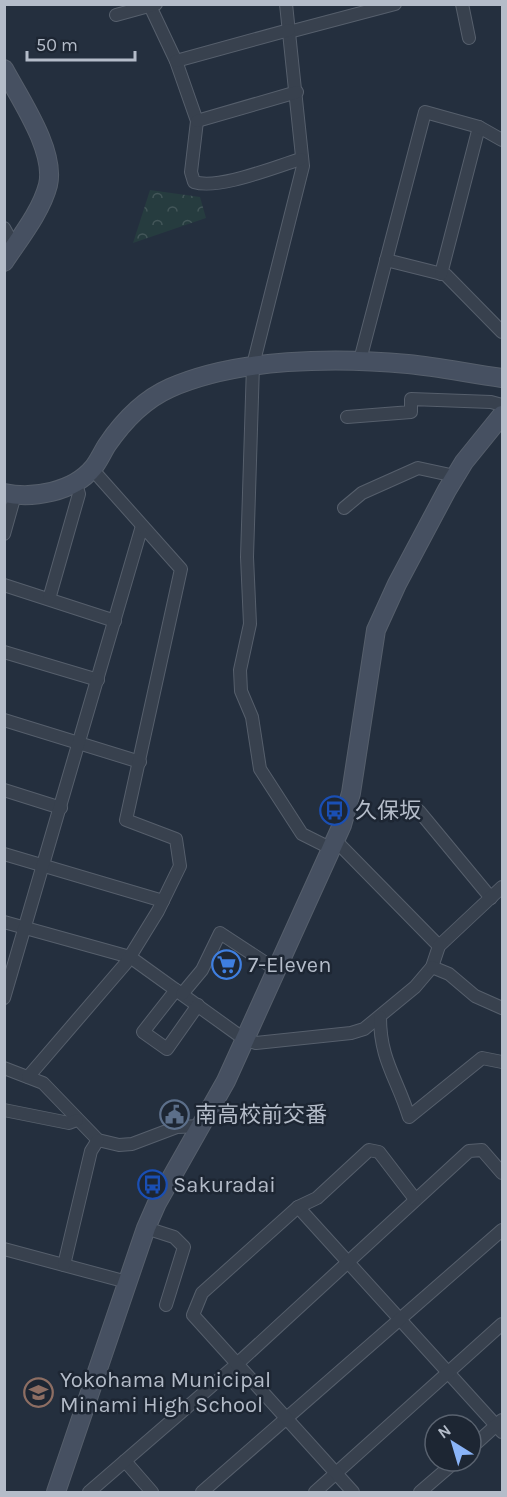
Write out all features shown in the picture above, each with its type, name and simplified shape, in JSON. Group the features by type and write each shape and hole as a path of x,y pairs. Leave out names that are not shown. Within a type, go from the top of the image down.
{"street":[{"path":"286,4 303,166 253,365 247,557 250,624 240,670 241,691 252,717 260,769 302,834 332,844 439,946"},
{"path":"176,62 395,4"},
{"path":"462,4 469,38"},
{"path":"116,15 153,5 197,121 191,172 194,182 204,185 230,180 301,159"},
{"path":"4,69 42,142 49,170 43,200 4,262"},
{"path":"197,121 297,92"},
{"path":"360,360 425,112 479,127 502,140"},
{"path":"441,274 479,127"},
{"path":"4,228 14,246"},
{"path":"386,260 446,275 502,332"},
{"path":"4,534 10,494 46,494 75,481 92,469 108,444 143,403 172,388 199,378 253,365 360,360 410,364 502,378"},
{"path":"347,417 411,412 411,399 491,402 502,405"},
{"path":"56,1492 146,1228 157,1203 226,1081 332,844 351,793 376,630 416,546 455,476 502,415"},
{"path":"344,508 362,493 418,468 455,476"},
{"path":"28,1077 130,957 163,901 180,866 176,839 126,820 181,569 92,469"},
{"path":"49,599 79,494 75,481"},
{"path":"5,994 142,526"},
{"path":"4,585 115,621"},
{"path":"4,652 98,680"},
{"path":"4,720 140,762"},
{"path":"4,790 61,808"},
{"path":"419,810 491,898"},
{"path":"4,854 163,901"},
{"path":"4,922 130,957 244,1039 256,1043 351,1033 364,1029 415,987 432,967 439,946 502,887"},
{"path":"198,1005 167,1049 143,1032 202,970 220,933 275,969"},
{"path":"432,967 449,974 475,996 502,1008"},
{"path":"380,1017 380,1042 409,1117 482,1058 502,1062"},
{"path":"4,1068 43,1083 98,1140 119,1145 132,1143 177,1127 201,1126"},
{"path":"4,1110 69,1123 77,1120"},
{"path":"64,1265 91,1151 98,1140"},
{"path":"352,1492 192,1315 202,1293 298,1207 317,1198 369,1150 380,1152 415,1199"},
{"path":"89,1492 237,1364 469,1151 482,1150 502,1173"},
{"path":"298,1207 500,1426 483,1439"},
{"path":"146,1228 174,1237 184,1247 166,1305"},
{"path":"202,1492 502,1230"},
{"path":"4,1249 127,1282"},
{"path":"315,1492 502,1324"},
{"path":"125,1461 152,1492"},
{"path":"420,1492 442,1473"}],"green space":[{"path":"150,190 200,197 206,218 133,243"}],"place":[{"name":"久保坂","path":"334,811"},
{"name":"7-Eleven","path":"227,965"},
{"name":"南高校前交番","path":"174,1115"},
{"name":"Sakuradai","path":"152,1185"},
{"name":"Yokohama Municipal Minami High School","path":"39,1393"}]}
